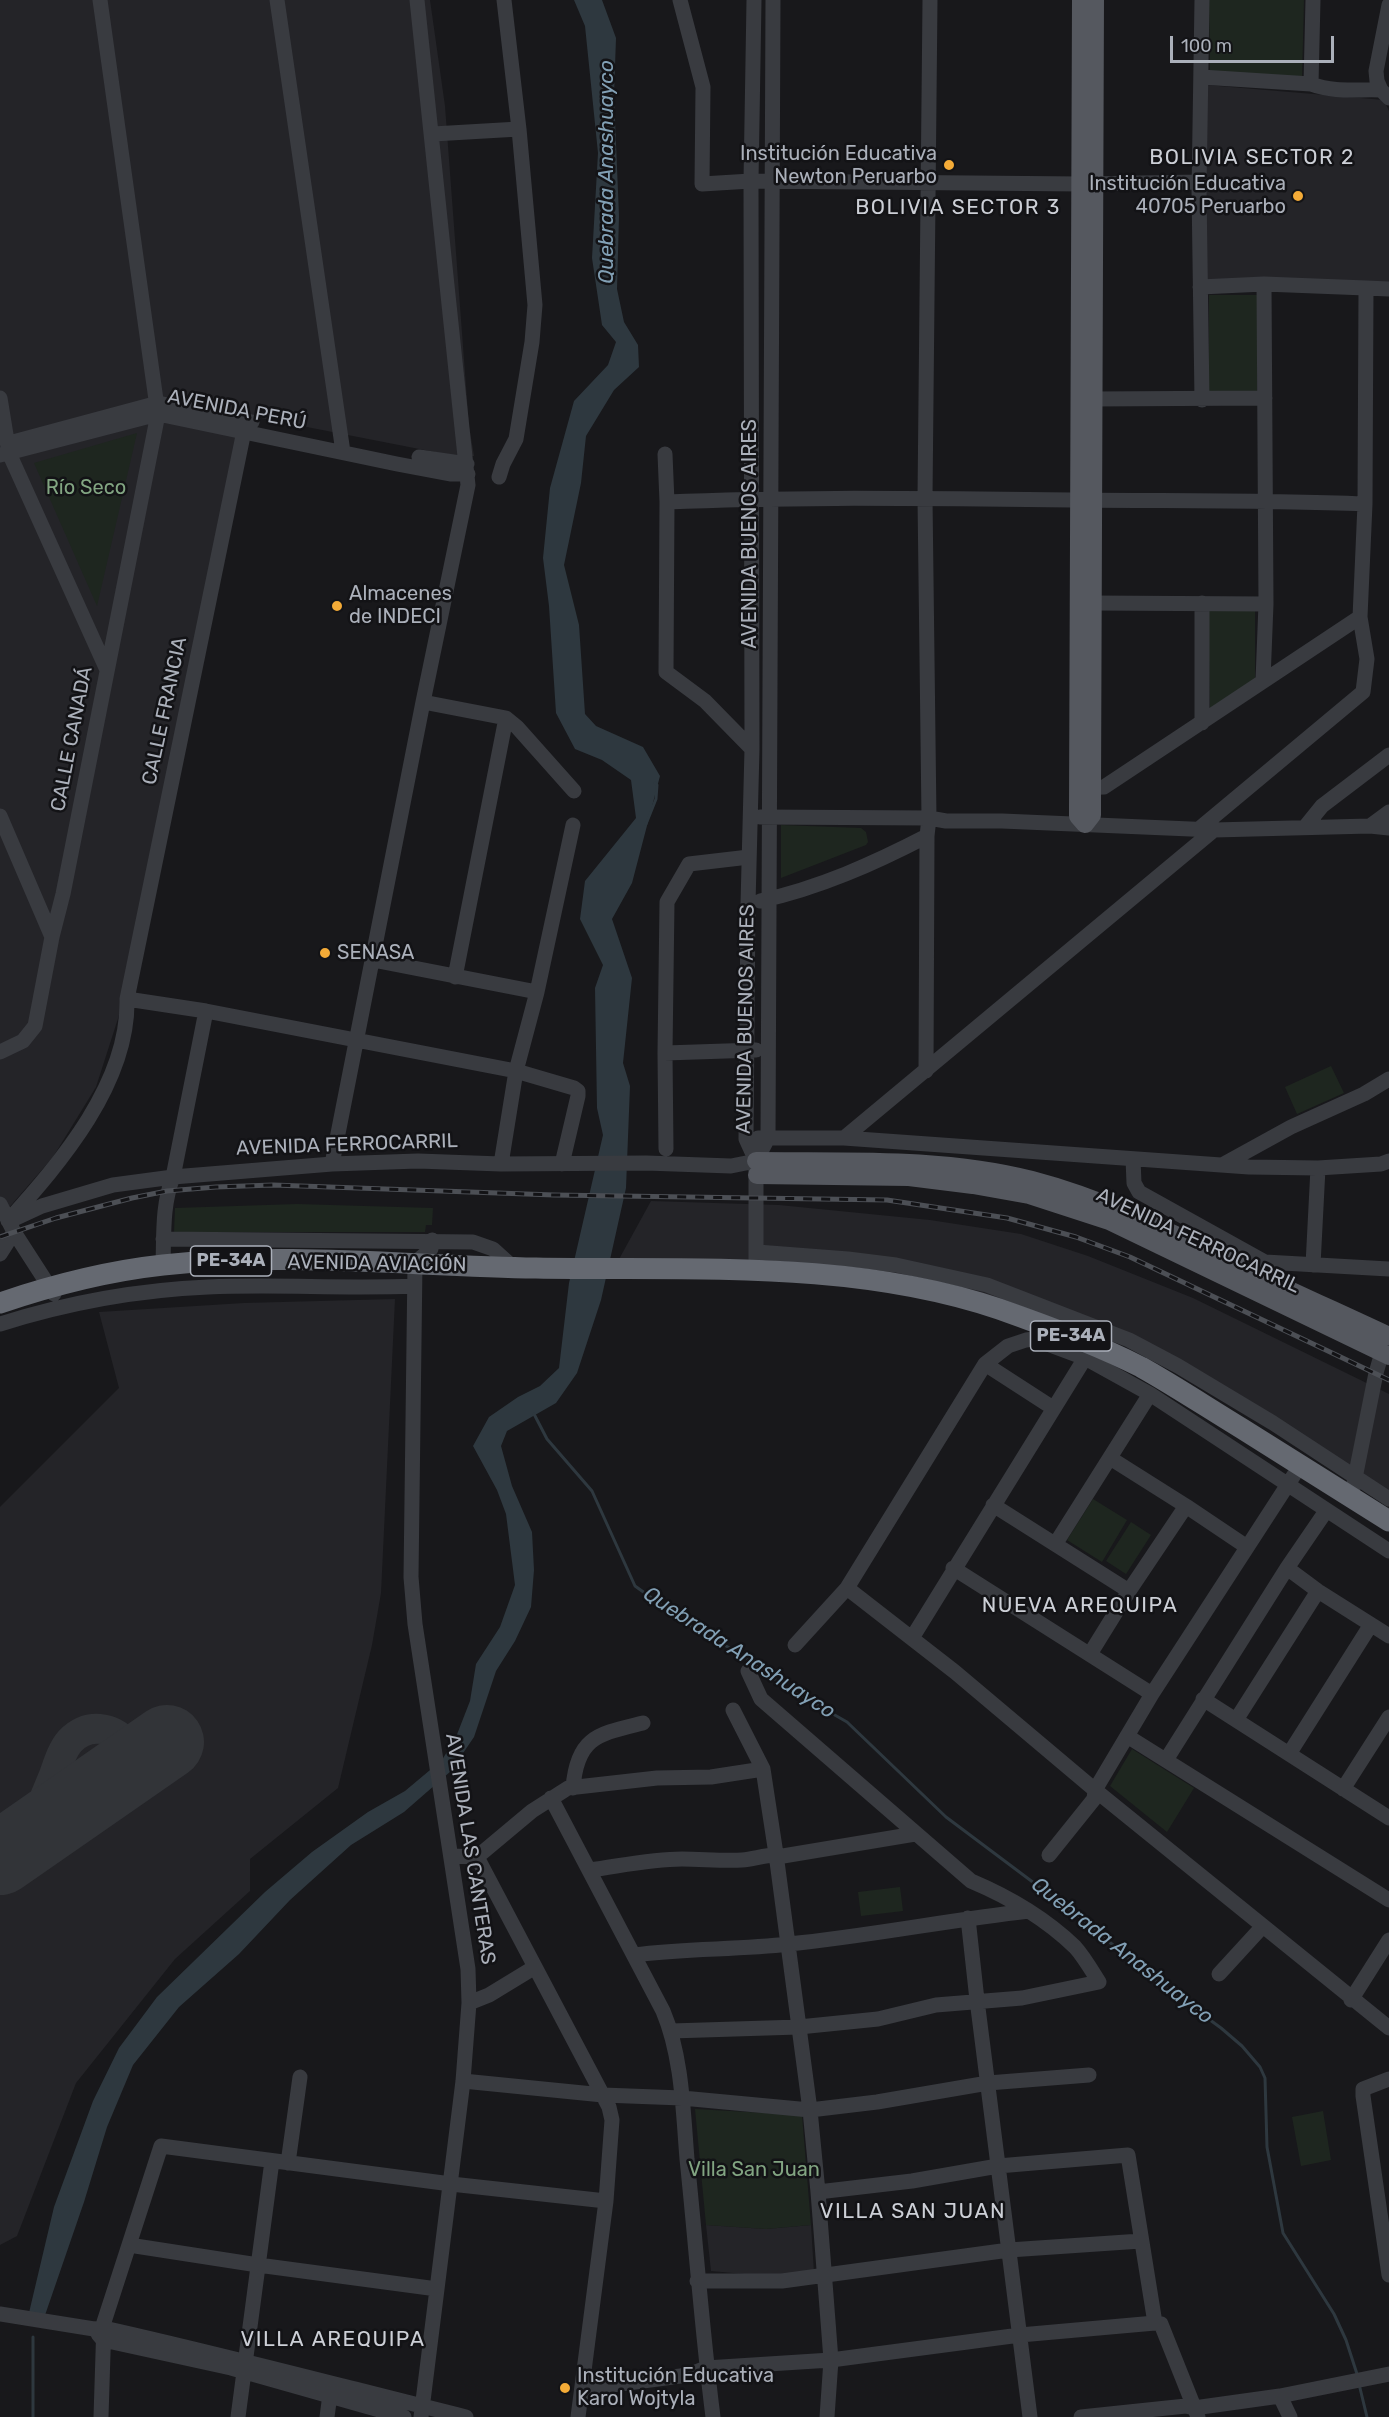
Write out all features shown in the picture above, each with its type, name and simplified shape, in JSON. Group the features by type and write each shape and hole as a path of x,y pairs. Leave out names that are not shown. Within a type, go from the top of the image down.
{"highway":[{"name":"AVENIDA AVIACIÓN","path":"0,1303 91,1277 163,1265 222,1261 415,1263 514,1268 624,1269 757,1262"},
{"name":"PE-34A","path":"757,1262 791,1272 889,1283 953,1295 1102,1348 1142,1368 1300,1466 1354,1488 1389,1521"}],"main road":[{"path":"1081,0 1093,399 1086,500 1092,603 1085,788"},
{"path":"1084,824 1092,815 1085,788 1086,500 1088,184 1095,0"},
{"name":"AVENIDA FERROCARRIL","path":"757,1168 914,1162 961,1166 1032,1180 1110,1204 1179,1234 1387,1342"}],"street":[{"name":"CALLE CANADÁ","path":"0,1052 23,1041 35,1026 158,409 100,0"},
{"path":"277,0 342,447"},
{"path":"332,1164 468,485 433,134 417,0"},
{"path":"499,477 516,439 534,315 533,276 519,129 504,0"},
{"path":"680,0 703,87 702,184 751,181 1088,184 1200,182"},
{"name":"AVENIDA BUENOS AIRES","path":"754,0 750,499 752,749 746,1139 757,1168"},
{"name":"AVENIDA BUENOS AIRES","path":"757,1168 768,1138 772,0"},
{"path":"926,1071 929,818 925,498 930,0"},
{"path":"1202,0 1200,182 1202,400"},
{"path":"1311,84 1313,0"},
{"path":"1385,94 1377,81 1376,71 1389,5"},
{"path":"1202,77 1311,84 1322,88 1385,94"},
{"path":"433,134 519,129"},
{"path":"1200,288 1264,285 1389,289"},
{"path":"1263,680 1266,604 1264,285"},
{"path":"844,1138 926,1071 1363,692 1367,659 1360,617 1365,504 1366,288"},
{"path":"0,398 4,449 106,670"},
{"path":"1093,399 1265,398"},
{"name":"AVENIDA PERÚ","path":"158,409 244,431 342,447"},
{"name":"AVENIDA PERÚ","path":"4,449 158,409 342,447 450,474 467,469"},
{"name":"CALLE FRANCIA","path":"0,1254 6,1219 53,1170 91,1113 115,1062 125,1033 127,999 244,431"},
{"path":"665,454 666,672 705,701 752,749"},
{"path":"667,502 771,498 925,498 1265,500 1365,504"},
{"path":"1092,603 1266,604"},
{"path":"1202,603 1202,723"},
{"path":"1085,788 1104,787 1360,617"},
{"path":"423,702 506,718 517,727 574,791"},
{"path":"455,976 506,718"},
{"path":"1305,827 1322,806 1389,755"},
{"path":"1370,826 1389,812"},
{"path":"0,816 52,937"},
{"path":"750,817 929,818 946,821 1207,829 1370,826 1389,828"},
{"path":"501,1164 516,1071 537,992 573,825"},
{"path":"748,904 835,880 876,863 927,836"},
{"path":"666,1149 668,902 689,864 749,857"},
{"path":"34,894 63,894"},
{"path":"373,960 537,992"},
{"path":"127,999 206,1011 516,1071 578,1091 562,1164"},
{"path":"127,1018 135,1007 146,1002"},
{"path":"163,1265 163,1220 167,1191 173,1177 206,1011"},
{"path":"665,1053 768,1049"},
{"path":"1222,1165 1291,1127 1364,1094 1389,1079"},
{"path":"746,1139 844,1138 1222,1165 1318,1168 1386,1166"},
{"path":"1133,1159 1134,1183 1138,1192 1251,1272 1313,1265 1389,1269"},
{"name":"AVENIDA FERROCARRIL","path":"6,1219 113,1185 173,1177 332,1164 418,1161 501,1164 646,1163 757,1168"},
{"path":"757,1168 757,1262 848,1259 896,1265 987,1285 1129,1340 1178,1366 1273,1423 1354,1488 1389,1499"},
{"path":"1313,1265 1318,1168"},
{"path":"6,1219 60,1306"},
{"path":"164,1239 473,1242 493,1249 514,1268"},
{"path":"415,1263 430,1249 432,1240"},
{"name":"AVENIDA LAS CANTERAS","path":"415,1263 411,1576 415,1624 468,1969 469,2003 463,2081 422,2411"},
{"path":"0,1324 60,1306 118,1295 208,1287 414,1286"},
{"path":"795,1645 848,1588 985,1364 1008,1346 1026,1340 1034,1339 1085,1358 1150,1394 1389,1551"},
{"path":"1354,1488 1387,1342"},
{"path":"912,1638 953,1568 1085,1358"},
{"path":"985,1364 1053,1408"},
{"path":"1056,1543 1150,1394"},
{"path":"1110,1458 1247,1547"},
{"path":"1049,1855 1094,1799 1095,1790 1152,1694 1300,1466"},
{"path":"993,1505 1129,1591"},
{"path":"1090,1654 1186,1506"},
{"path":"1166,1760 1287,1568 1326,1511"},
{"path":"953,1568 1152,1694"},
{"path":"1287,1568 1370,1626 1389,1636"},
{"path":"848,1588 955,1671 1095,1790 1351,2000 1389,2028"},
{"path":"1236,1720 1318,1591"},
{"path":"1289,1754 1370,1626"},
{"path":"671,2031 799,2027 878,2019 936,2005 1022,1998 1100,1982 1076,1948 1029,1911 971,1881 761,1699 748,1671"},
{"path":"1203,1699 1389,1818"},
{"path":"733,1710 763,1769 788,1944 819,2192 831,2360 827,2417"},
{"path":"1343,1789 1389,1717"},
{"path":"573,1788 574,1767 588,1743 597,1737 643,1723"},
{"path":"1127,1737 1389,1900"},
{"path":"452,1856 477,1857 532,1811 559,1792 573,1788 657,1778 711,1777 763,1769"},
{"path":"551,1798 634,1955 671,2031 682,2098 697,2281 713,2417"},
{"path":"590,1870 681,1859 748,1860 915,1834"},
{"path":"477,1857 603,2095 612,2120 606,2201 578,2417"},
{"path":"634,1955 676,1949 788,1944 1029,1911"},
{"path":"968,1918 976,2000 1030,2417"},
{"path":"1219,1974 1263,1926"},
{"path":"1351,2000 1389,1940"},
{"path":"469,2003 489,1995 536,1967"},
{"path":"463,2081 603,2095 682,2098 810,2110 988,2084 1089,2075"},
{"path":"288,2163 300,2077"},
{"path":"1389,2079 1363,2089 1389,2275"},
{"path":"101,2417 100,2332 161,2146 451,2184 606,2201"},
{"path":"819,2192 912,2181 998,2166 1128,2155 1155,2323"},
{"path":"238,2417 272,2161"},
{"path":"697,2281 782,2282 1009,2250 1141,2241"},
{"path":"129,2245 437,2289"},
{"path":"0,2314 100,2332 331,2390 422,2411 466,2417"},
{"path":"582,2389 688,2375 706,2368 831,2360 1020,2335 1155,2323 1161,2324 1196,2412"},
{"path":"1081,2417 1135,2415 1186,2406 1196,2412 1389,2374"},
{"path":"327,2417 331,2390"},
{"path":"331,2390 404,2417"},
{"path":"1280,2396 1290,2417"}],"shaded area":[{"path":"0,0 430,0 445,106 469,426 474,456 455,456 261,418 247,445 123,1003 96,1087 53,1157 0,1218"},
{"name":"Institución Educativa 40705 Peruarbo","path":"1207,85 1384,100 1389,111 1389,285 1205,280"},
{"path":"651,1201 779,1205 930,1220 1021,1234 1088,1256 1193,1298 1389,1394 1389,1508 1278,1433 1173,1369 1121,1344 1031,1308 618,1261"},
{"path":"395,1299 381,1593 372,1645 338,1788 250,1859 250,1891 175,1959 76,2083 17,2236 0,2245 0,1507 119,1388 99,1312 244,1303"},
{"path":"706,2225 766,2229 811,2225 814,2273 766,2276 711,2271"}],"green space":[{"path":"1209,0 1304,0 1302,79 1210,72"},
{"path":"1209,295 1257,295 1257,391 1209,392"},
{"name":"Río Seco","path":"137,433 97,606 34,463"},
{"path":"1255,610 1255,679 1210,709 1208,611"},
{"path":"781,825 861,828 866,832 868,842 866,845 781,878"},
{"path":"1331,1066 1344,1093 1297,1114 1285,1087"},
{"path":"297,1204 433,1208 432,1225 426,1225 425,1232 174,1232 175,1208"},
{"path":"1093,1499 1127,1520 1102,1562 1067,1540"},
{"path":"1131,1522 1151,1535 1126,1574 1106,1561"},
{"path":"1132,1749 1194,1788 1167,1832 1110,1786"},
{"path":"900,1887 903,1911 861,1916 858,1892"},
{"name":"Villa San Juan","path":"695,2109 802,2115 811,2225 766,2229 706,2225"},
{"path":"1323,2111 1331,2160 1301,2166 1292,2117"}],"water":[{"path":"574,0 602,0 616,38 614,95 619,216 617,289 624,322 638,345 639,367 614,390 586,436 581,483 564,565 579,625 585,714 596,726 643,747 660,776 632,883 612,919 632,978 623,1063 630,1086 626,1188 601,1300 577,1373 556,1403 507,1431 501,1446 512,1486 532,1532 534,1570 531,1607 515,1641 496,1671 474,1737 451,1771 404,1812 351,1845 290,1900 239,1954 179,2007 133,2065 107,2127 43,2321 28,2317 54,2207 93,2101 119,2048 157,1997 265,1892 312,1852 368,1812 405,1791 442,1760 456,1737 470,1701 476,1664 500,1627 515,1585 506,1514 497,1490 473,1446 489,1417 518,1397 540,1386 559,1368 569,1283 603,1135 597,1108 595,988 603,965 580,919 585,881 636,818 631,780 602,760 575,749 556,713 549,606 543,558 550,488 574,401 608,365 616,342 602,325 592,258 598,153 585,26"}],"waterway":[{"name":"Quebrada Anashuayco","path":"646,824 656,799 657,785 655,783"},
{"name":"Quebrada Anashuayco","path":"534,1414 547,1439 592,1491 635,1586 698,1631 741,1654 784,1686 847,1722 946,1817 1086,1922 1147,1974 1242,2046 1260,2067 1265,2078 1267,2147 1283,2233 1334,2314 1346,2340 1357,2374"},
{"path":"33,2337 33,2417"},
{"name":"Quebrada Anashuayco","path":"1359,2384 1367,2417"}],"taxiway":[{"path":"19,1845 34,1820 62,1753 70,1741 85,1731 99,1729 113,1733 125,1742 133,1754 136,1768 132,1783 117,1798 87,1806 61,1817"}],"runway":[{"path":"0,1858 167,1742"}],"railway":[{"path":"0,1237 56,1218 132,1198 167,1191 216,1187 273,1185 554,1195 887,1200 1007,1218 1076,1237 1130,1257 1389,1380"}],"place":[{"name":"Institución Educativa Newton Peruarbo","path":"949,165"},
{"name":"Institución Educativa 40705 Peruarbo","path":"1298,196"},
{"name":"Almacenes de INDECI","path":"337,606"},
{"name":"SENASA","path":"325,953"},
{"name":"Institución Educativa Karol Wojtyla","path":"565,2388"}],"district":[{"name":"BOLIVIA SECTOR 2","path":"1252,158"},
{"name":"BOLIVIA SECTOR 3","path":"958,208"},
{"name":"NUEVA AREQUIPA","path":"1080,1606"},
{"name":"VILLA SAN JUAN","path":"913,2212"},
{"name":"VILLA AREQUIPA","path":"333,2340"}]}
